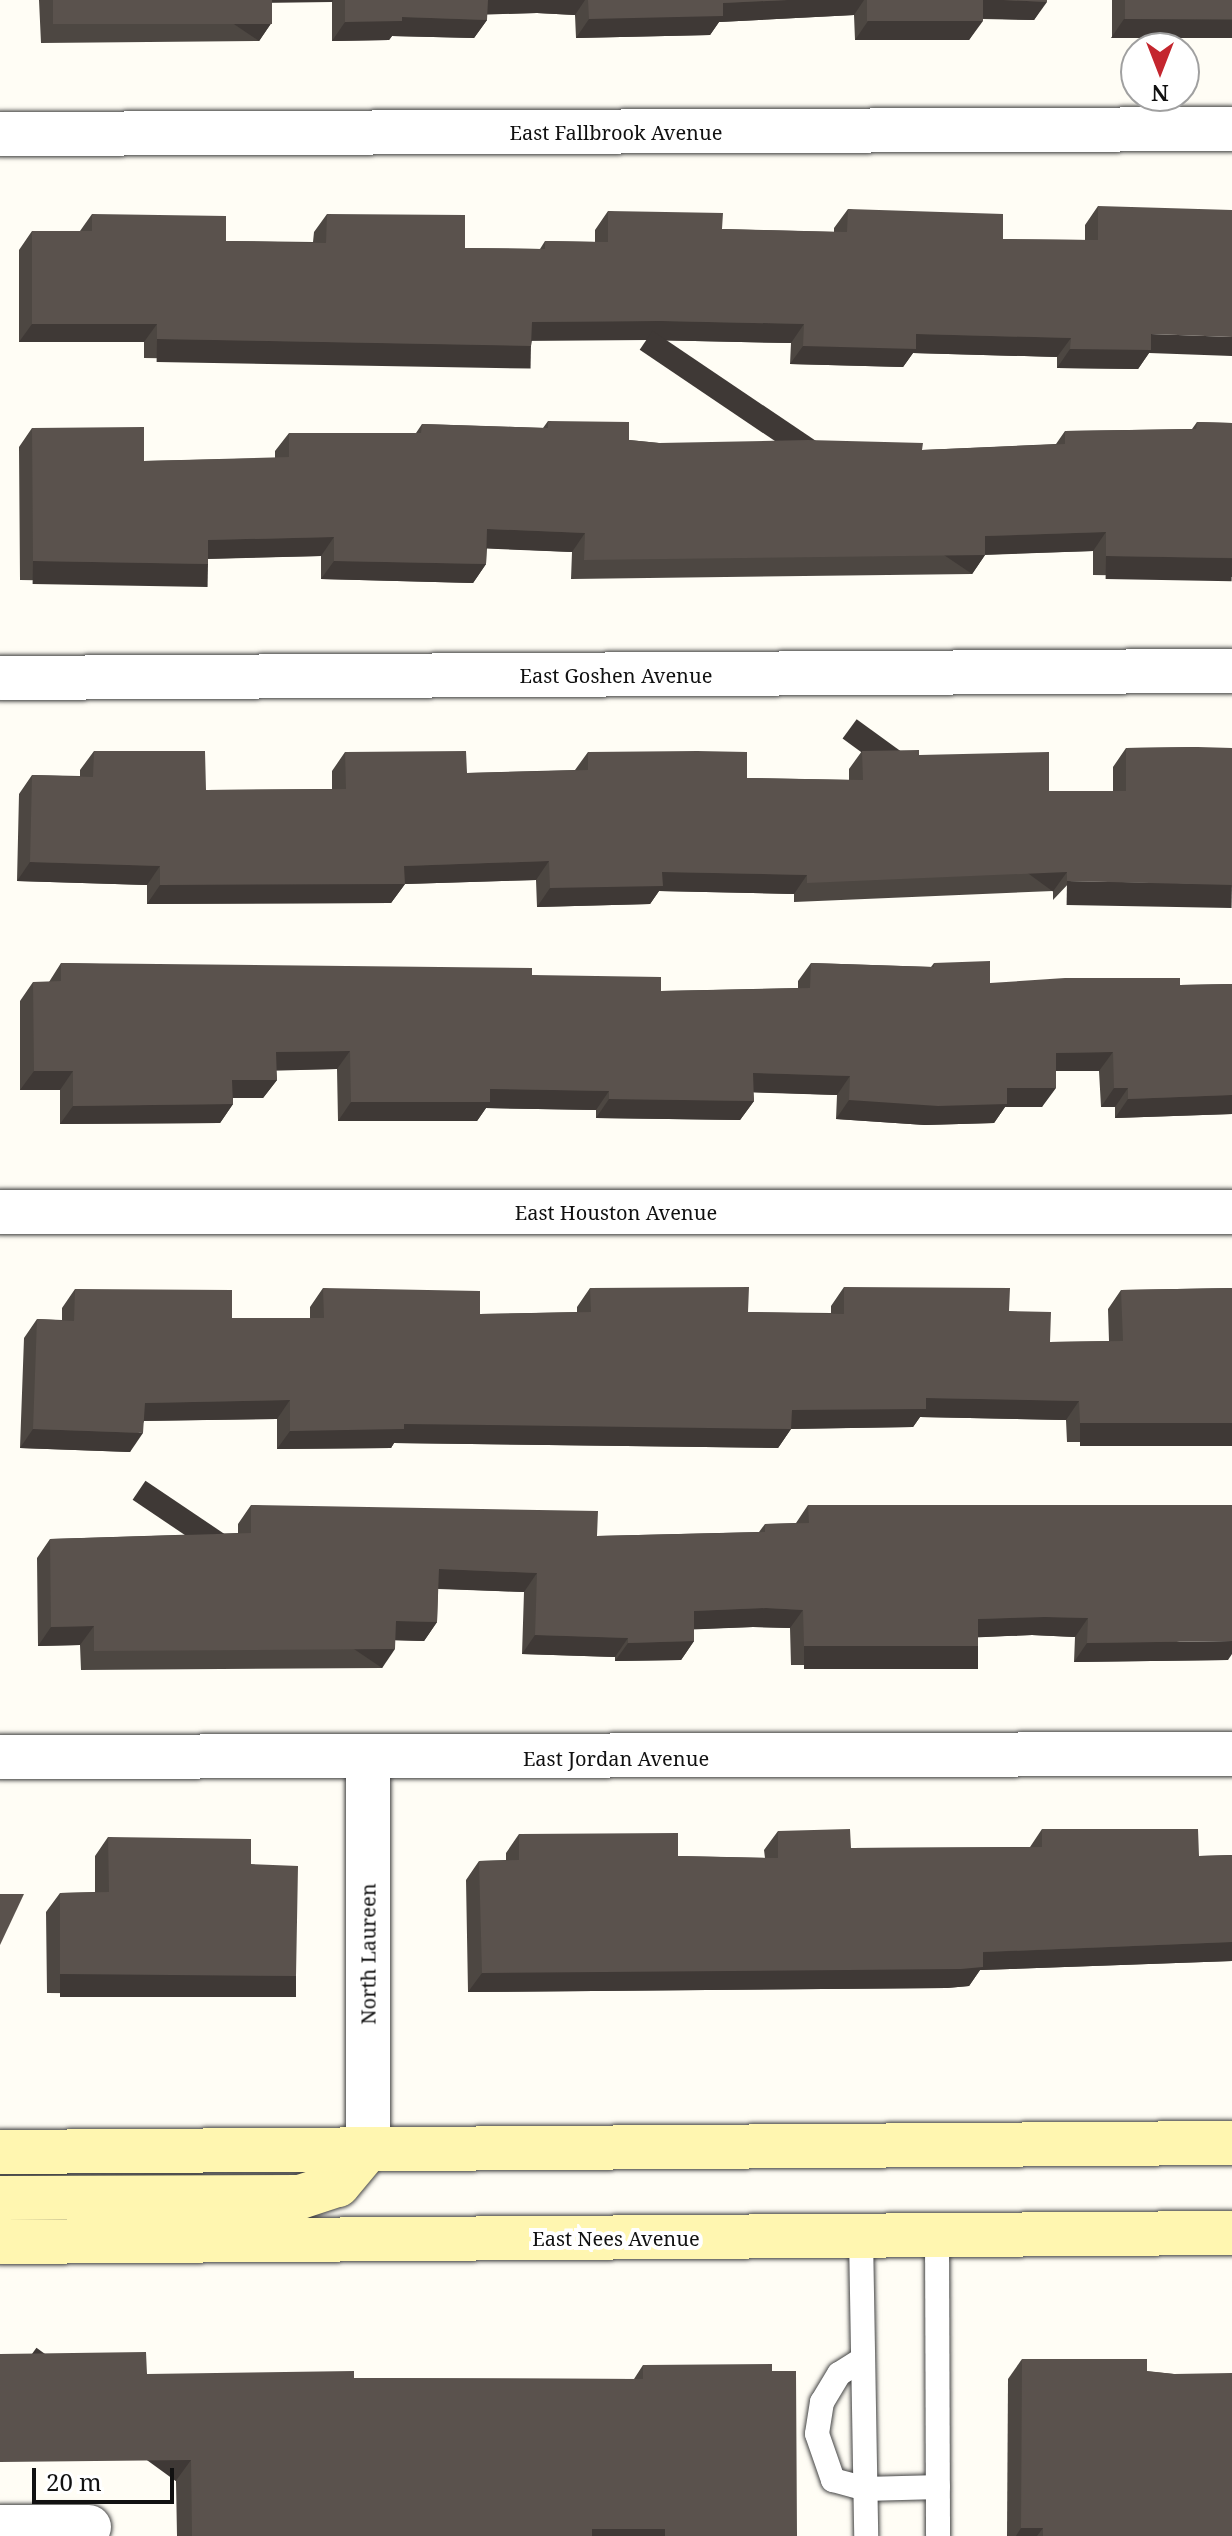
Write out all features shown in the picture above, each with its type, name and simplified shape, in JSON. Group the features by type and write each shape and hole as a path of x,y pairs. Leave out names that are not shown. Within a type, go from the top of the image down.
{"main road":[{"path":"0,2152 1232,2143"},
{"path":"0,2198 300,2197 338,2185 368,2149"},
{"name":"East Nees Avenue","path":"0,2242 1232,2233"}],"street":[{"name":"East Fallbrook Avenue","path":"0,134 1232,129"},
{"name":"East Goshen Avenue","path":"0,678 1232,671"},
{"name":"East Houston Avenue","path":"0,1212 1232,1212"},
{"name":"East Jordan Avenue","path":"0,1757 368,1760 1232,1754"},
{"name":"North Laureen","path":"368,1760 368,2149"},
{"path":"0,2527 89,2527"}],"lane":[{"path":"937,2235 938,2536"},
{"path":"861,2236 866,2536"},
{"path":"863,2359 839,2374 822,2402 817,2434 833,2480 866,2489 938,2487"}],"building":[{"path":"53,0 272,0 272,24 53,24"},
{"path":"345,0 488,0 487,20 402,17 402,21 345,22"},
{"path":"588,0 788,0 723,3 723,16 589,19"},
{"path":"867,0 983,0 983,21 867,21"},
{"path":"1003,0 1047,0 1047,2"},
{"path":"1125,0 1232,0 1232,19 1125,19"},
{"path":"1098,206 1232,210 1232,337 1151,334 1151,350 1070,349 1071,338 916,334 916,349 803,346 804,324 532,322 531,346 157,339 157,324 32,324 32,231 92,231 92,214 226,216 226,241 326,243 327,214 465,215 465,248 545,249 545,241 608,242 608,211 723,213 722,229 847,232 848,209 1003,214 1003,239 1098,240"},
{"path":"548,421 629,422 629,440 659,443 808,440 923,443 922,450 1065,444 1065,431 1196,429 1197,422 1232,423 1232,558 1106,556 1106,532 985,536 985,555 584,560 585,533 487,529 486,564 334,561 334,537 208,540 208,564 33,561 32,428 144,427 144,461 289,457 289,433 421,433 422,424 548,428"},
{"path":"1126,748 1232,748 1232,885 1067,881 1067,872 807,883 807,875 662,872 663,886 550,888 549,861 404,866 405,884 160,885 160,866 30,862 32,775 93,777 94,751 205,751 206,790 346,789 345,752 466,751 467,773 588,770 588,752 747,752 747,778 863,780 862,751 919,750 919,755 1049,752 1049,791 1126,791"},
{"path":"990,961 990,983 1065,978 1180,978 1180,985 1232,984 1232,1095 1128,1099 1128,1088 1114,1088 1113,1052 1056,1053 1056,1088 1007,1088 1007,1104 938,1106 849,1100 850,1076 753,1073 754,1101 609,1099 609,1091 490,1089 490,1102 351,1102 350,1051 276,1052 277,1080 232,1080 233,1104 73,1106 73,1071 34,1071 33,982 61,981 61,963 532,968 532,975 661,977 661,991 810,988 811,963 934,967 934,963"},
{"path":"749,1287 748,1312 844,1314 844,1287 1010,1288 1009,1311 1051,1312 1050,1342 1123,1341 1121,1290 1232,1288 1232,1423 1080,1423 1079,1401 926,1398 926,1409 792,1410 791,1429 404,1424 404,1429 290,1431 290,1400 145,1403 143,1433 33,1429 37,1319 74,1321 75,1289 232,1290 232,1318 324,1318 323,1288 480,1291 480,1314 591,1312 590,1288"},
{"path":"251,1505 598,1511 597,1536 765,1532 765,1524 809,1523 808,1505 1232,1505 1232,1641 1087,1643 1088,1618 1045,1617 978,1619 978,1646 804,1646 803,1610 766,1608 694,1611 694,1641 628,1643 628,1638 535,1635 537,1573 439,1569 437,1622 396,1621 395,1649 94,1651 94,1626 51,1627 50,1539 251,1533"},
{"path":"850,1829 851,1848 1042,1847 1042,1829 1198,1829 1199,1856 1232,1855 1232,1942 983,1952 983,1967 961,1969 482,1973 479,1861 519,1860 519,1834 678,1833 678,1856 778,1858 778,1831"},
{"path":"108,1837 251,1839 251,1864 298,1866 296,1976 60,1974 60,1893 109,1892"},
{"path":"0,1894 24,1894 0,1945"},
{"path":"146,2352 147,2374 354,2371 354,2378 643,2379 643,2365 772,2364 772,2371 796,2371 797,2536 665,2536 665,2529 592,2529 592,2536 192,2536 191,2460 0,2462 0,2354"},
{"path":"1022,2359 1147,2359 1147,2371 1232,2373 1232,2536 1043,2536 1043,2528 1021,2528"}]}
